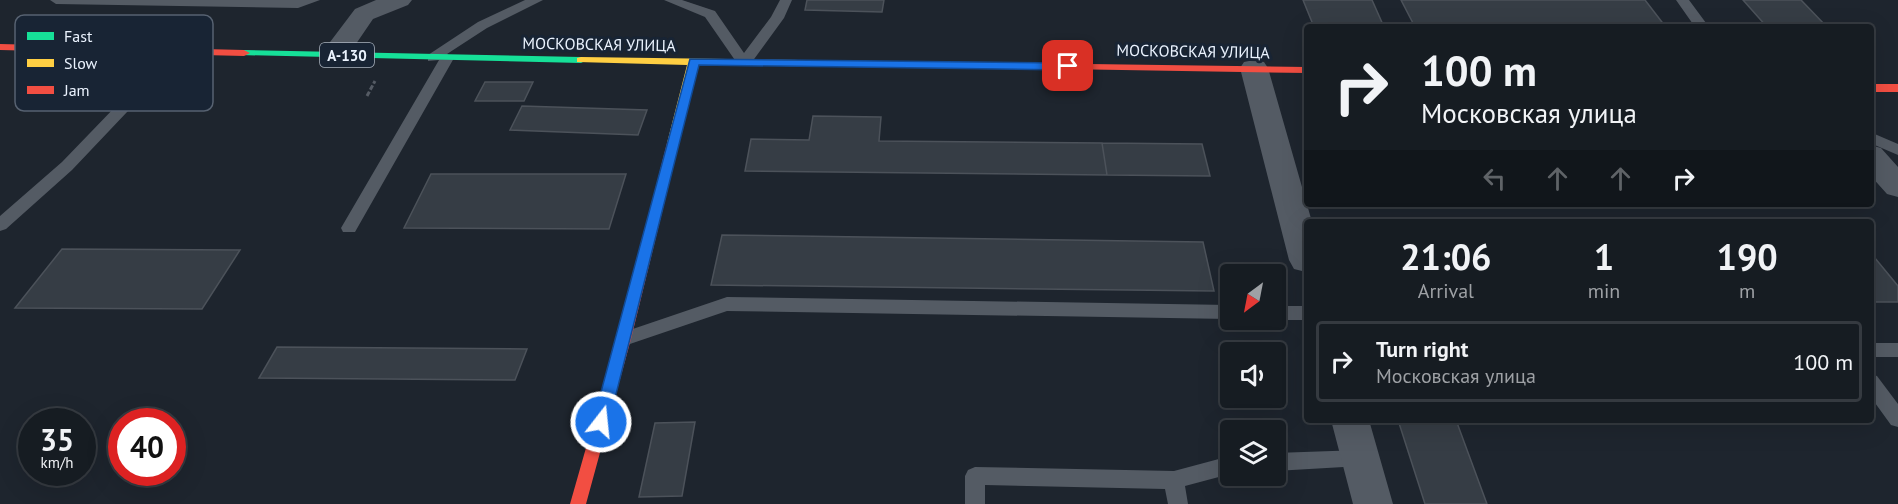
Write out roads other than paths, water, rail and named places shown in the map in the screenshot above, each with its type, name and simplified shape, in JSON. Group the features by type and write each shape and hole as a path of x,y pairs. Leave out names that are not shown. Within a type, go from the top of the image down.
{"main road":[{"name":"МОСКОВСКАЯ УЛИЦА","path":"0,47 15,47"},
{"name":"МОСКОВСКАЯ УЛИЦА","path":"213,51 440,58 1304,70"},
{"path":"578,504 624,339 694,61"},
{"path":"1874,88 1898,88"}],"street":[{"path":"335,54 364,14 399,0"},
{"path":"1254,68 1304,253"},
{"path":"1874,159 1898,186"},
{"path":"1351,423 1373,504"}],"lane":[{"path":"56,0 298,4 314,0"},
{"path":"349,228 440,58 468,32 517,7 537,0"},
{"path":"670,0 710,14 744,63 777,18 786,0"},
{"path":"1682,0 1700,24"},
{"path":"0,225 67,166 120,111"},
{"path":"1874,139 1898,150"},
{"path":"624,339 727,304 1220,312"},
{"path":"1286,313 1304,313"},
{"path":"1874,350 1898,350"},
{"path":"1874,386 1898,419"},
{"path":"1286,461 1360,458"},
{"path":"975,504 975,476 1174,480 1220,468"},
{"path":"1174,480 1178,504"}]}
